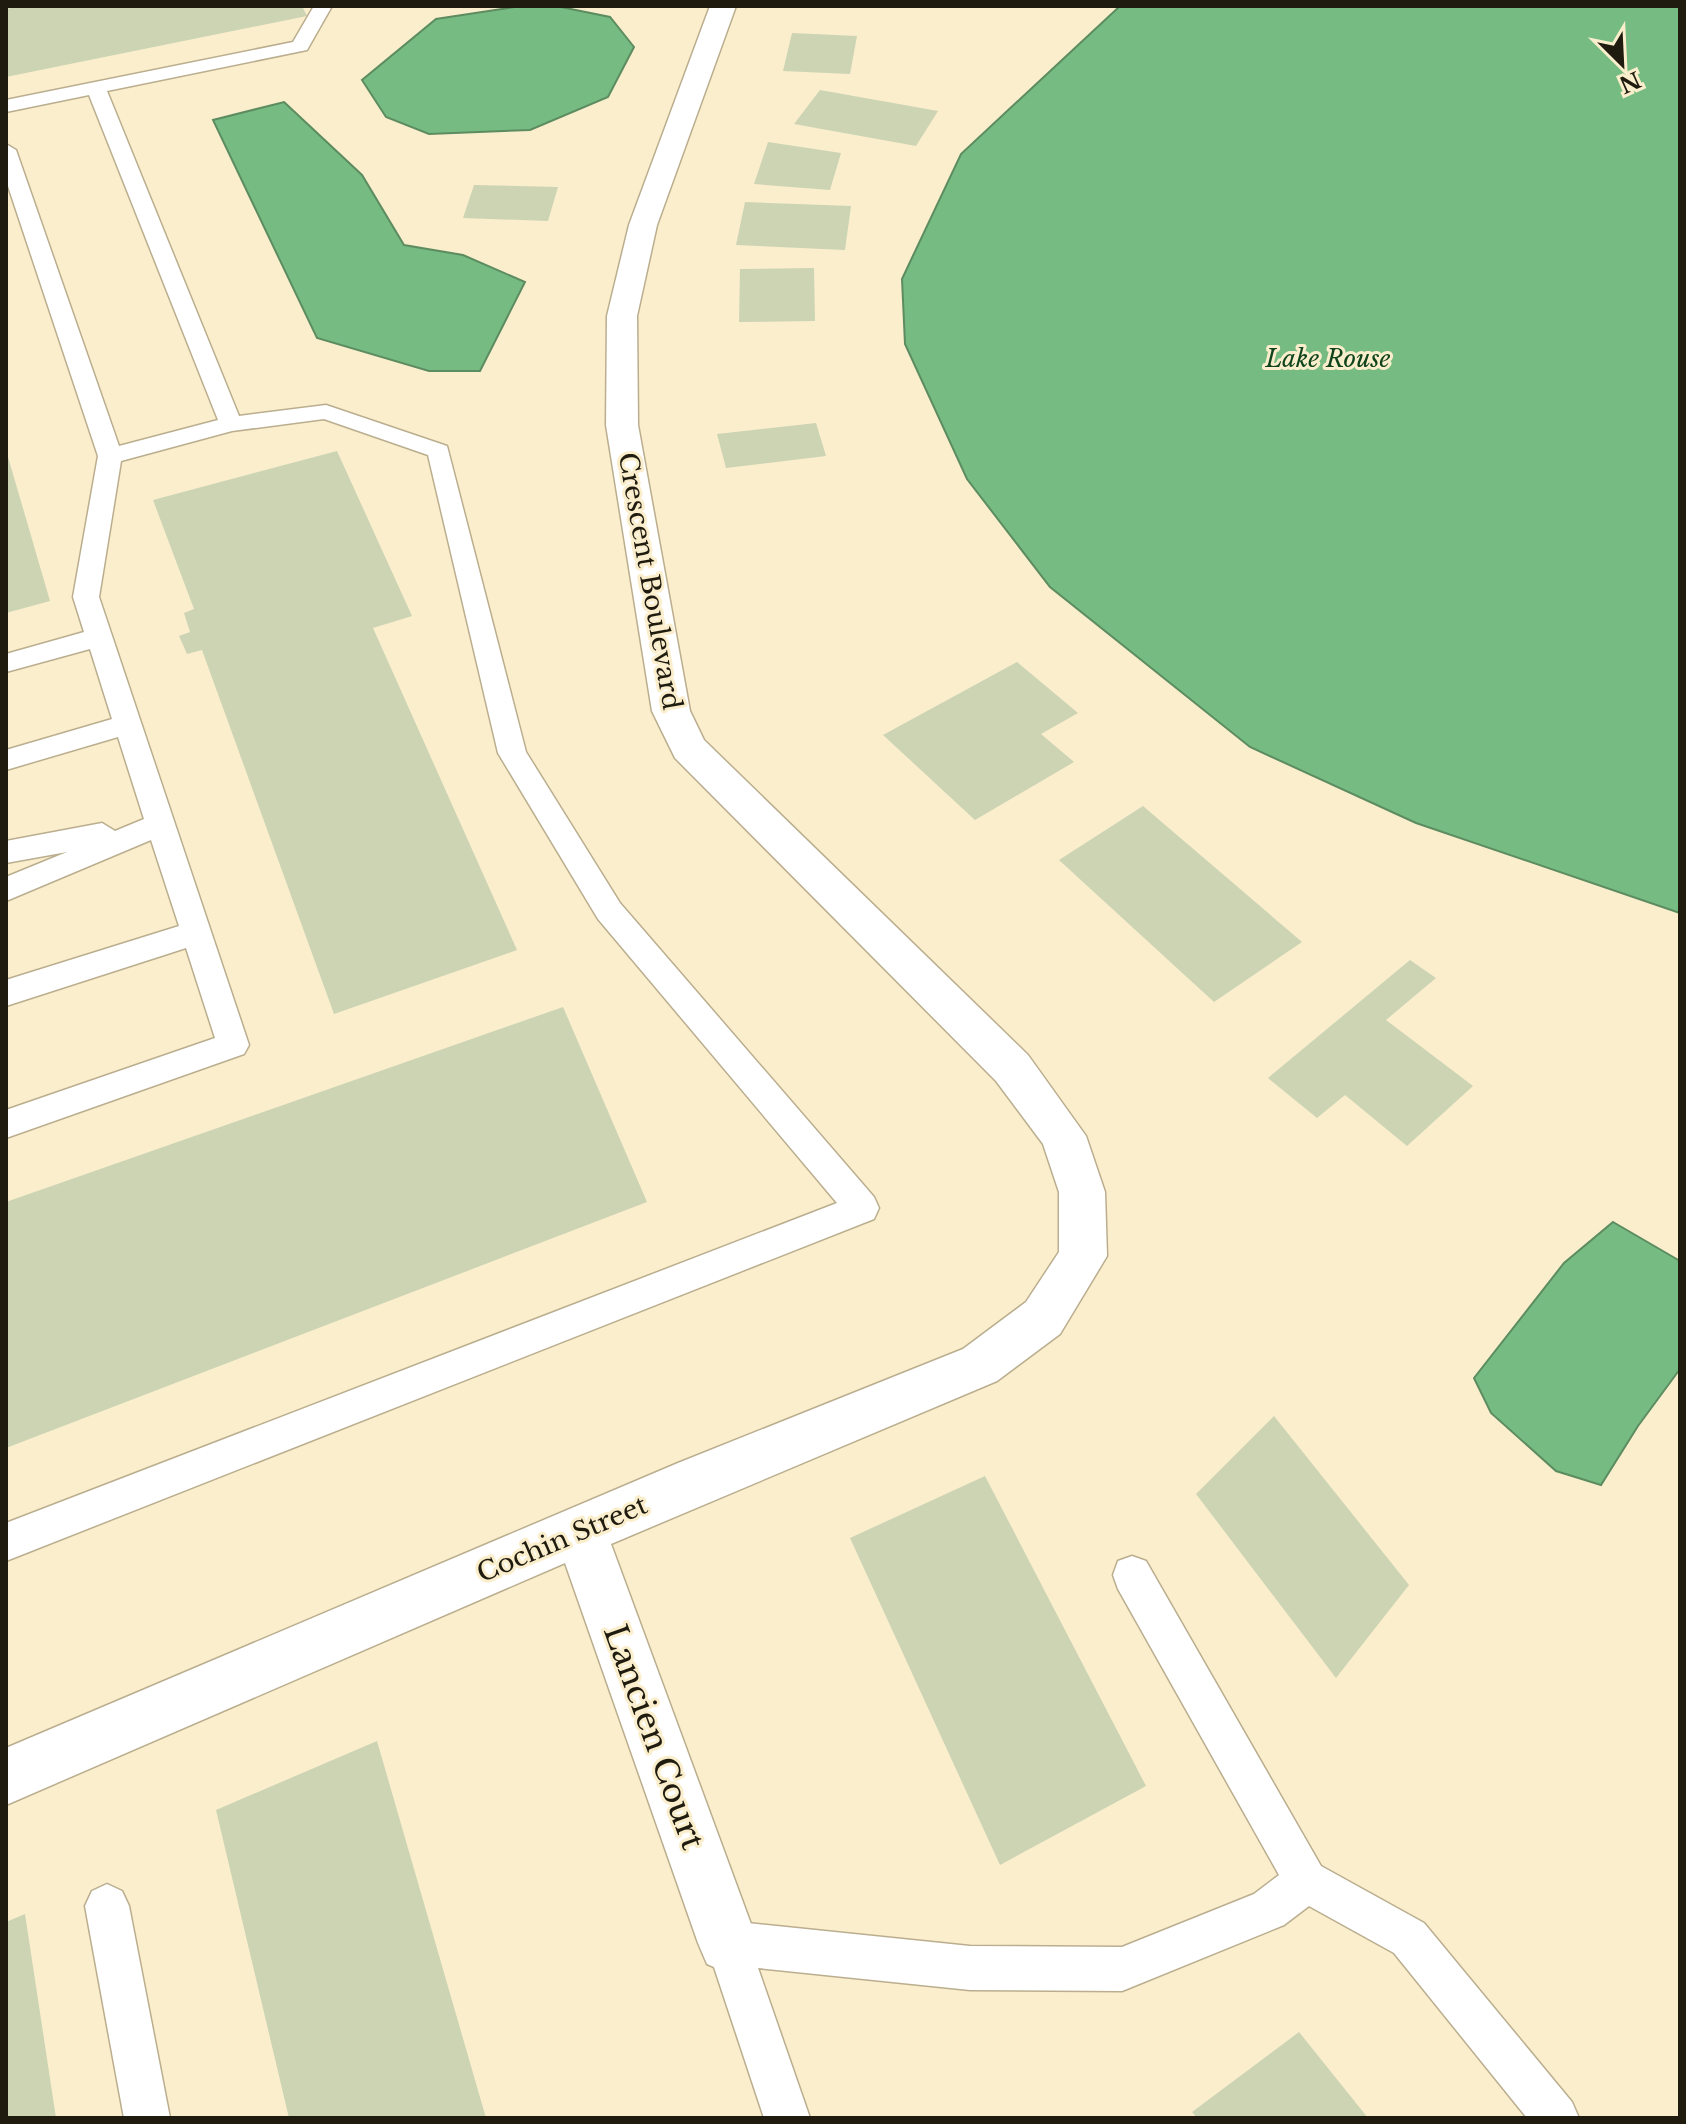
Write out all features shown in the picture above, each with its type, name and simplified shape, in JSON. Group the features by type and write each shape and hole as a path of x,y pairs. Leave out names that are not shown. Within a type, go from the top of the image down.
{"street":[{"name":"Crescent Boulevard","path":"723,6 643,225 622,316 622,425 671,711 689,748 1012,1068 1063,1136 1082,1192 1083,1256"},
{"name":"Cochin Street","path":"6,1777 580,1531 980,1365 1043,1318 1083,1256"},
{"name":"Lancien Court","path":"580,1531 728,1943"}],"lane":[{"path":"6,106 300,46 325,9 323,6"},
{"path":"96,87 231,424"},
{"path":"6,150 110,456 86,597 233,1045 6,1124"},
{"path":"6,1542 862,1208 609,911 512,753 439,451 326,412 231,424 110,456"},
{"path":"6,663 99,637"},
{"path":"6,760 127,724"},
{"path":"6,852 160,824"},
{"path":"6,890 160,824"},
{"path":"6,993 196,933"},
{"path":"1132,1575 1306,1881 1409,1938 1556,2118"},
{"path":"787,2118 728,1943 970,1968 1122,1969 1269,1910 1306,1881"},
{"path":"107,1906 147,2118"}],"water":[{"path":"521,6 556,6 610,17 634,47 608,97 530,130 429,134 386,117 362,80 436,19"},
{"name":"Lake Rouse","path":"1120,6 1680,6 1680,913 1416,823 1250,747 1050,587 967,479 905,344 902,279 961,154"},
{"path":"284,102 362,175 404,245 463,255 525,282 480,371 429,371 317,338 213,120"},
{"path":"1613,1222 1680,1261 1680,1369 1638,1426 1601,1485 1556,1471 1491,1413 1474,1378 1564,1263"}],"building":[{"path":"20,6 302,6 307,16 6,77 6,9"},
{"path":"792,33 857,36 850,74 783,71"},
{"path":"820,90 938,111 916,146 794,124"},
{"path":"768,142 841,153 830,190 754,184"},
{"path":"474,185 558,187 548,221 463,218"},
{"path":"745,202 851,206 845,250 736,245"},
{"path":"814,268 815,321 739,322 740,269"},
{"path":"816,423 826,456 726,468 717,434"},
{"path":"6,450 50,601 6,613"},
{"path":"337,451 412,616 373,628 517,950 334,1014 202,650 187,654 179,636 190,632 184,613 194,609 153,500"},
{"path":"1017,662 1078,713 1041,734 1074,762 975,820 883,735"},
{"path":"1143,806 1302,942 1214,1002 1059,860"},
{"path":"1410,960 1436,978 1386,1020 1473,1086 1407,1146 1345,1095 1317,1118 1268,1078"},
{"path":"563,1007 647,1202 6,1448 6,1202"},
{"path":"1274,1416 1409,1585 1336,1678 1196,1494"},
{"path":"985,1476 1146,1786 1000,1865 850,1538"},
{"path":"377,1741 486,2118 289,2118 216,1810"},
{"path":"25,1914 56,2118 6,2118 6,1922"},
{"path":"1299,2032 1368,2118 1197,2118 1192,2112"}]}
